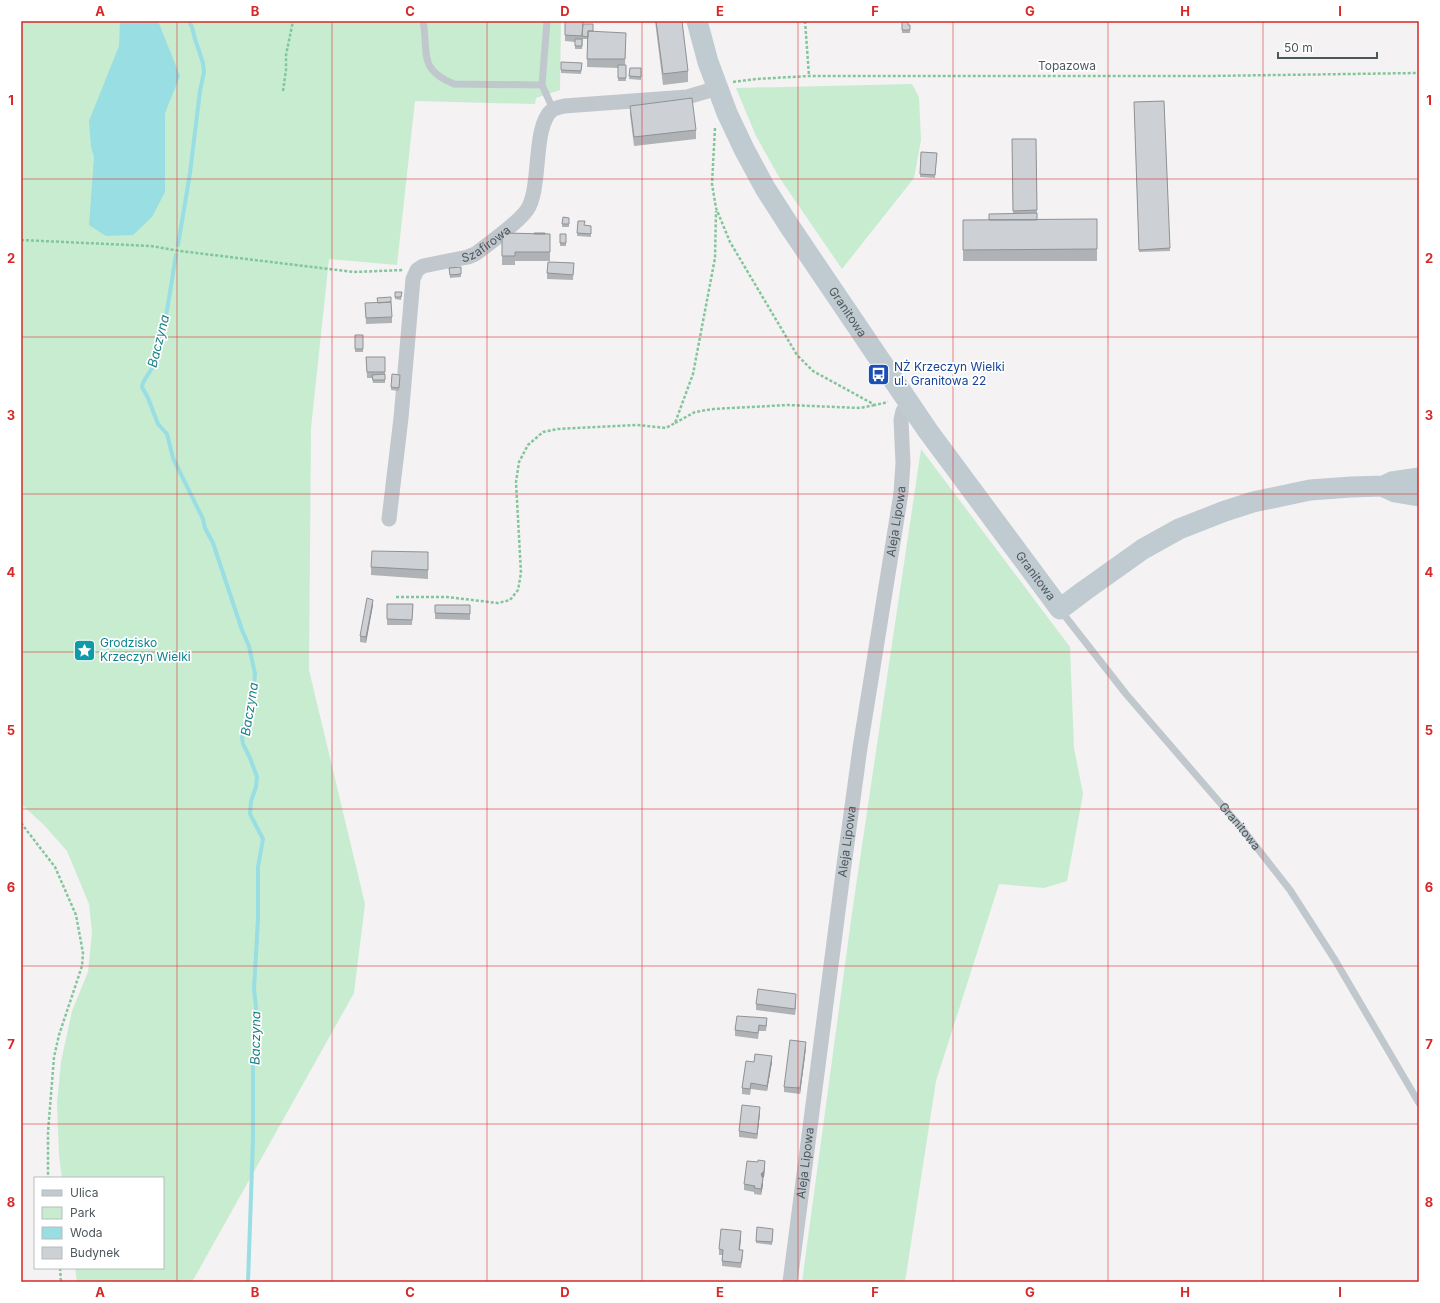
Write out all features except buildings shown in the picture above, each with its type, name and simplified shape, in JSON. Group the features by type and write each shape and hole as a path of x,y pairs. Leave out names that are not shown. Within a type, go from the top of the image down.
{"street":[{"name":"Granitowa","path":"697,21 704,49 737,136 762,182 794,233 906,401 1060,609"},
{"path":"553,109 564,106 687,97 718,88"},
{"name":"Szafirowa","path":"417,270 423,266 468,257 475,254 520,218 527,210 532,199 542,132 547,117 553,109"},
{"path":"389,519 400,425 413,279 417,270"},
{"name":"Aleja Lipowa","path":"790,1282 860,748 901,493 904,463 901,420 906,401"},
{"path":"1060,609 1143,549 1179,529 1202,520 1253,502 1281,495 1326,488 1384,486 1392,482 1419,478"},
{"path":"1384,486 1395,492 1419,496"}],"lane":[{"path":"423,21 425,52 428,64 434,73 441,79 454,84 542,85"},
{"path":"547,21 542,85 553,109"},
{"name":"Granitowa","path":"1060,609 1126,694 1240,826 1290,890 1335,960 1419,1103"}],"path":[{"path":"283,90 286,70 286,55 292,21"},
{"path":"805,21 809,76"},
{"name":"Topazowa","path":"718,88 732,82 809,76 1215,76 1419,74"},
{"path":"675,423 693,374 715,258 716,208 712,184 715,126"},
{"path":"716,208 730,242 797,355 813,371 875,405"},
{"path":"21,240 151,246 180,251 354,272 417,270"},
{"path":"396,597 447,597 498,602 510,600 518,590 521,573 516,482 519,462 528,445 543,432 558,429 637,425 666,428 695,412 713,409 788,405 860,408 906,401"},
{"path":"21,822 55,867 76,915 83,953 82,966 59,1034 54,1057 48,1132 48,1177"},
{"path":"60,1269 61,1282"}],"green space":[{"path":"21,21 561,21 560,90 536,98 535,104 415,101 397,265 329,259 311,428 309,670 365,904 354,993 192,1282 77,1282 75,1269 164,1269 164,1177 62,1177 59,1155 57,1103 61,1062 72,1011 88,972 92,932 89,904 67,851 44,825 21,804"},
{"path":"912,84 919,97 921,140 914,178 842,269 779,177 756,136 736,88"},
{"path":"921,449 1070,647 1074,748 1083,794 1067,881 1044,888 999,884 936,1081 905,1282 802,1282 852,913"}],"water":[{"path":"120,21 158,21 180,76 165,113 165,192 152,217 133,235 106,236 89,225 94,157 91,147 89,121 119,46"}],"waterway":[{"name":"Baczyna","path":"178,245 204,72 203,63 189,21"},
{"name":"Baczyna","path":"176,255 165,321 155,364 142,384 142,387 158,424 167,434 173,458 213,543 242,630 249,646 255,674 253,694 242,737 243,744 257,777 256,787 251,801 250,814 263,839 258,867 258,919 254,989 256,1007 253,1060 253,1139 248,1282"}],"place":[{"name":"NŻ Krzeczyn Wielki ul. Granitowa 22","path":"879,374"},
{"name":"Grodzisko Krzeczyn Wielki","path":"84,650"}]}
